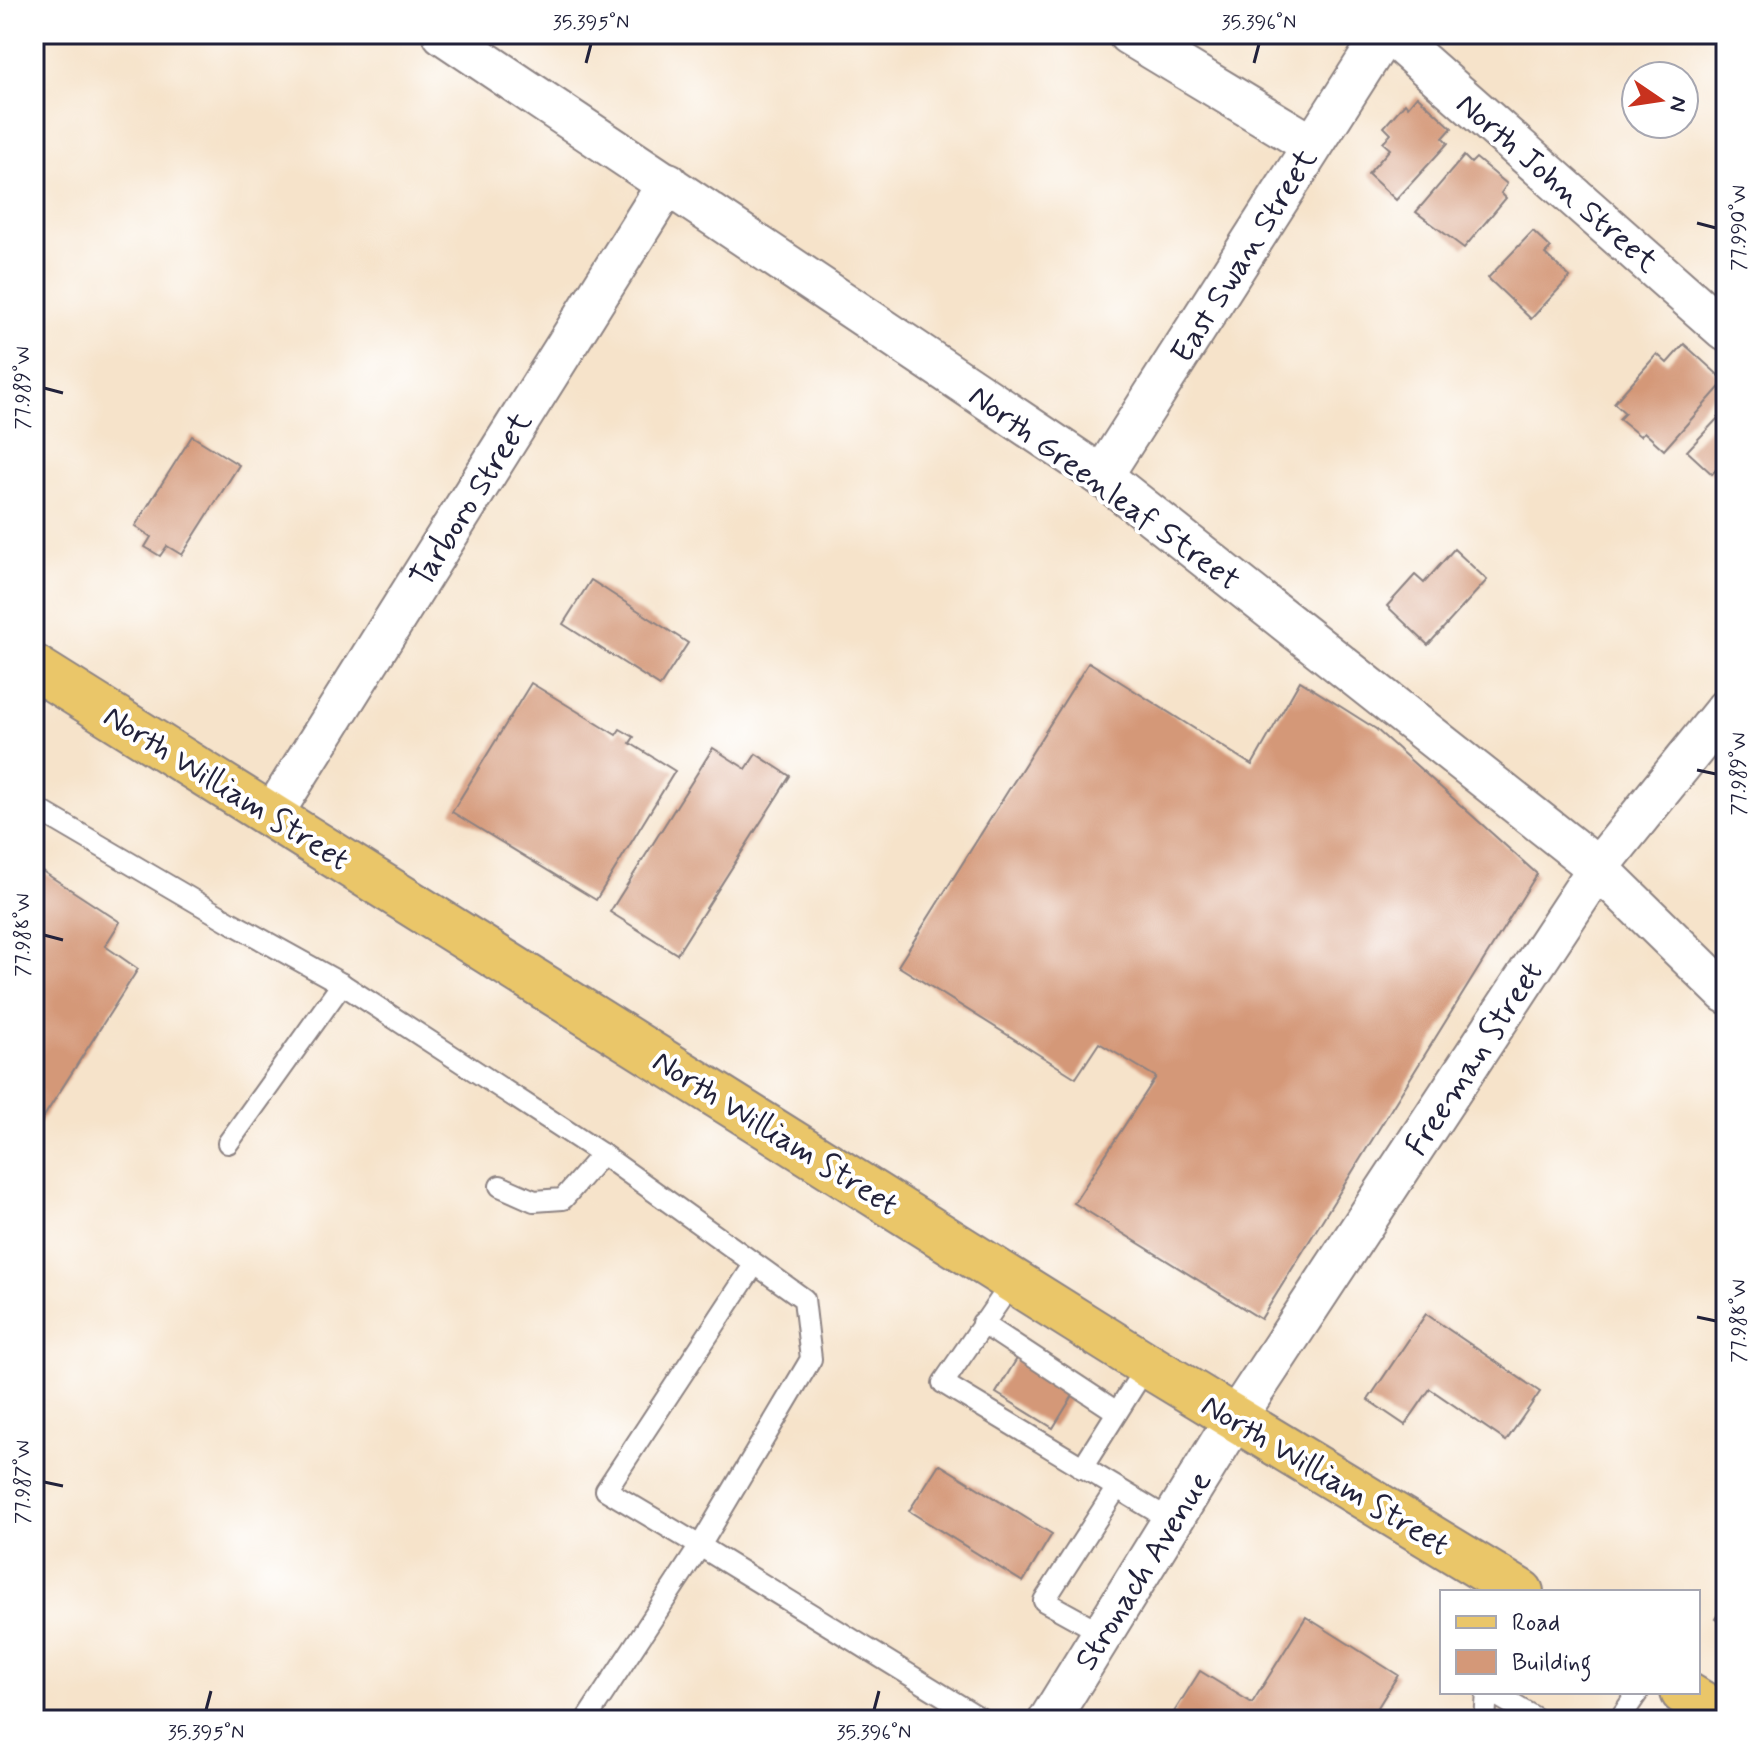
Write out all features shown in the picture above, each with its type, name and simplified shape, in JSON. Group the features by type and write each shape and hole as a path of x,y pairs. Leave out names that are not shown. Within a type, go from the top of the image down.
{"main road":[{"name":"North William Street","path":"34,667 1147,1365 1518,1590"},
{"path":"1686,1694 1726,1718"}],"street":[{"name":"North Greenleaf Street","path":"443,34 1102,476 1598,868 1726,993"},
{"path":"1128,34 1312,145"},
{"name":"East Swan Street","path":"1102,476 1312,145 1387,34"},
{"name":"North John Street","path":"1387,34 1726,331"},
{"name":"Tarboro Street","path":"272,815 668,183"},
{"name":"Freeman Street","path":"1235,1419 1598,868 1726,709"},
{"name":"Stronach Avenue","path":"1049,1720 1235,1419"}],"lane":[{"path":"34,807 342,984 602,1154 804,1299 811,1359 700,1546 586,1720"},
{"path":"228,1143 342,984"},
{"path":"500,1186 534,1201 563,1199 602,1154"},
{"path":"754,1265 606,1490 983,1720"},
{"path":"1013,1281 943,1383 1172,1521"},
{"path":"982,1323 1117,1412"},
{"path":"1082,1468 1147,1365"},
{"path":"1102,1633 1044,1601 1116,1489"},
{"path":"1485,1720 1489,1694"},
{"path":"1493,1694 1539,1720"},
{"path":"1619,1720 1637,1694"}],"building":[{"path":"1417,96 1452,128 1443,138 1448,143 1396,200 1368,174 1390,149 1383,143 1391,134 1384,127 1405,103 1408,107"},
{"path":"1464,156 1471,163 1476,158 1507,184 1501,193 1506,198 1464,248 1416,212"},
{"path":"1533,231 1551,248 1545,254 1570,277 1531,319 1488,278"},
{"path":"1684,344 1725,381 1664,450 1644,432 1640,436 1619,419 1625,413 1614,403 1657,354 1667,363"},
{"path":"1719,417 1726,424 1726,459 1712,474 1687,451"},
{"path":"192,436 239,465 182,555 167,546 160,556 145,547 151,537 135,526"},
{"path":"1454,549 1487,580 1428,645 1387,606 1415,575 1424,583"},
{"path":"591,580 688,643 660,686 563,624"},
{"path":"1089,662 1252,765 1300,681 1376,729 1537,874 1261,1319 1074,1203 1156,1077 1099,1043 1076,1078 898,966"},
{"path":"531,683 616,735 620,729 634,737 630,743 675,771 596,900 452,812"},
{"path":"713,748 746,769 756,754 790,776 677,954 610,912"},
{"path":"36,867 120,922 105,946 138,969 34,1132 34,871"},
{"path":"1426,1314 1540,1392 1506,1441 1430,1389 1405,1425 1368,1400"},
{"path":"1018,1357 1075,1392 1053,1428 996,1393"},
{"path":"939,1464 1052,1534 1023,1582 909,1511"},
{"path":"1726,1601 1726,1626 1715,1619"},
{"path":"1306,1617 1398,1675 1370,1720 1169,1720 1200,1671 1252,1703"}]}
